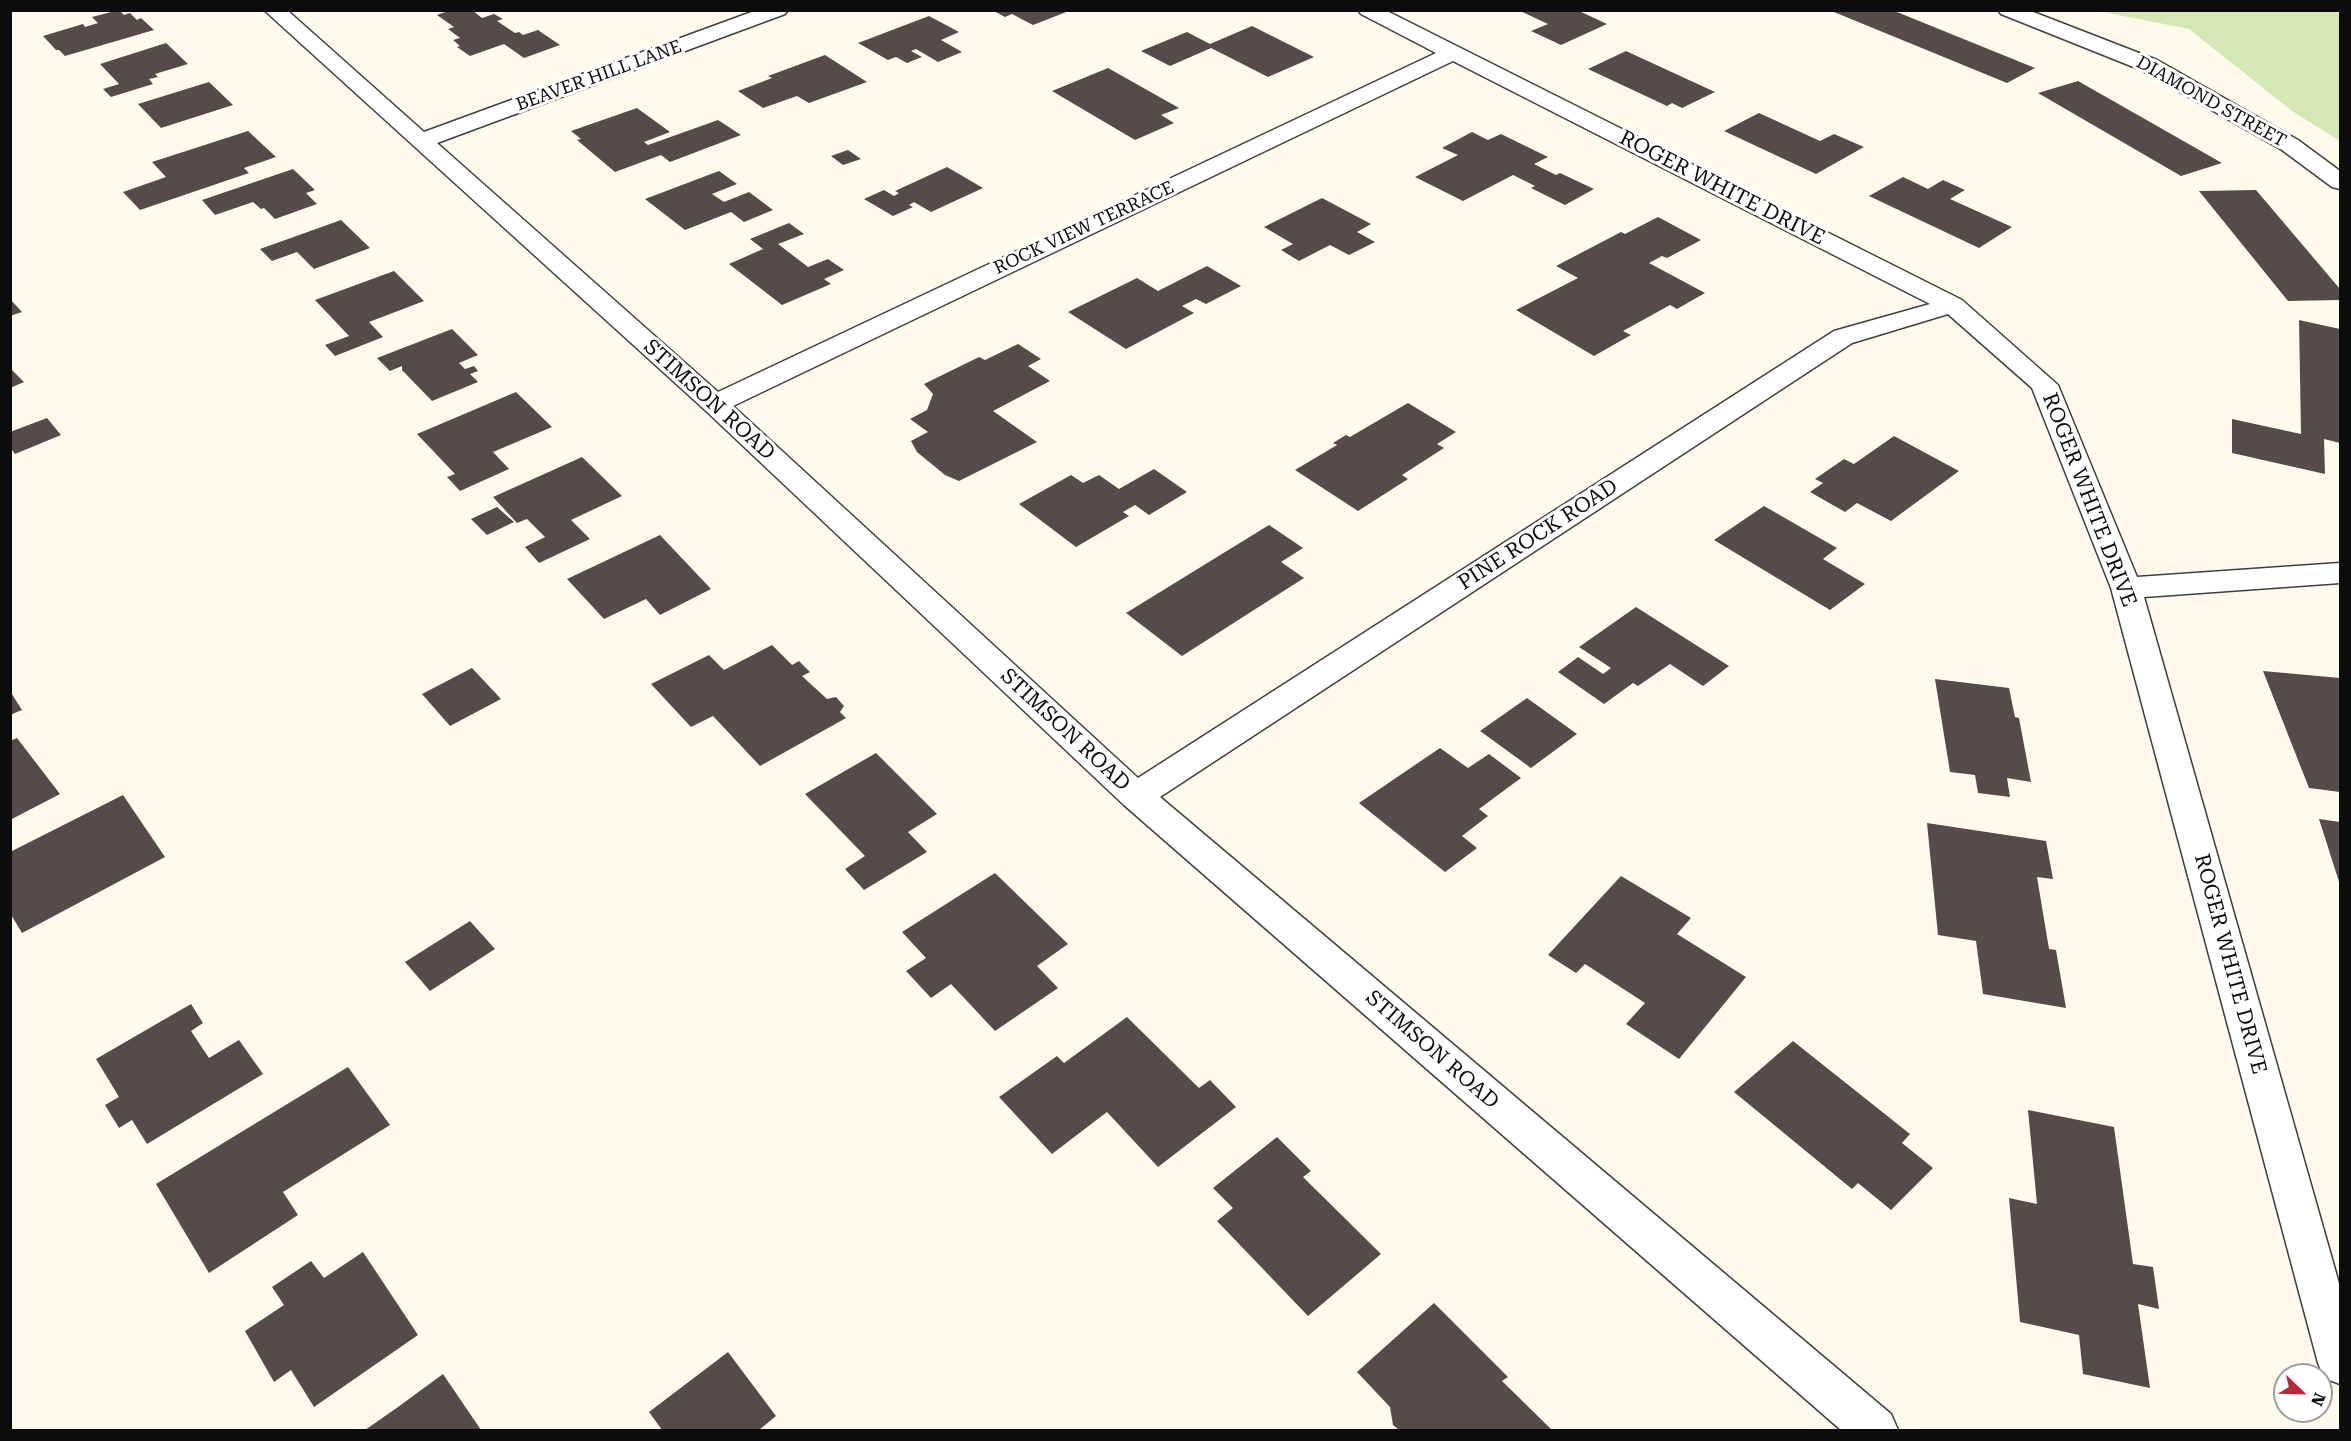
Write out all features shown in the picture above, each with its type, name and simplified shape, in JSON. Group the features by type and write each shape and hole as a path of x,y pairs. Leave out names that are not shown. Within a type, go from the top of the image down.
{"street":[{"name":"STIMSON ROAD","path":"274,10 715,404 1136,796 1875,1431"},
{"name":"BEAVER HILL LANE","path":"421,141 778,10"},
{"name":"ROGER WHITE DRIVE","path":"1368,10 1953,305 2044,385 2126,588 2340,1363"},
{"name":"DIAMOND STREET","path":"2007,10 2149,65 2290,145 2340,182"},
{"name":"ROCK VIEW TERRACE","path":"715,404 1453,53"},
{"name":"PINE ROCK ROAD","path":"1136,796 1843,337 1953,305"},
{"path":"2126,588 2340,573"}],"green space":[{"path":"2098,11 2340,11 2340,141 2292,111 2189,29"}],"building":[{"path":"119,10 124,15 130,13 137,20 141,18 154,30 65,56 43,36 83,24 85,27 98,23 92,17"},
{"path":"451,10 472,10 482,18 494,14 503,19 497,21 515,33 519,32 523,35 538,30 560,45 524,58 504,44 470,56 457,47 460,46 453,40 460,38 448,29 454,27 437,15"},
{"path":"992,10 1069,11 1033,25 1012,14 1005,17"},
{"path":"1518,10 1577,10 1607,24 1561,45 1531,31 1548,24"},
{"path":"1829,10 1892,10 2035,68 2007,83"},
{"path":"929,16 959,32 941,40 962,52 938,62 916,49 911,51 922,57 907,63 896,57 888,60 858,43"},
{"path":"1252,26 1314,57 1268,77 1211,48 1170,66 1141,51 1187,32 1210,44"},
{"path":"166,43 188,64 155,74 158,77 149,79 153,84 111,97 103,89 119,84 100,64"},
{"path":"1626,51 1715,92 1682,108 1672,103 1667,106 1588,69"},
{"path":"825,55 867,82 809,103 797,96 763,108 738,91 772,78 768,76"},
{"path":"1108,68 1179,108 1161,115 1174,123 1135,140 1052,91"},
{"path":"2078,81 2222,163 2181,176 2038,93"},
{"path":"209,82 233,105 161,128 138,104"},
{"path":"637,108 670,132 644,142 648,145 718,120 741,135 670,162 661,155 615,172 577,140 581,139 571,131"},
{"path":"1759,113 1820,141 1834,134 1864,147 1816,174 1724,131"},
{"path":"248,131 276,157 244,168 249,173 140,210 123,192 166,177 152,162"},
{"path":"1472,132 1488,140 1501,134 1548,157 1534,164 1594,189 1565,205 1531,188 1535,186 1513,175 1463,201 1415,177 1458,155 1442,148"},
{"path":"848,150 861,159 843,165 831,156"},
{"path":"947,167 983,188 931,212 914,202 909,205 913,207 893,216 864,199 884,190 894,196 899,193 895,191"},
{"path":"293,169 315,190 306,193 317,204 275,219 264,208 261,209 253,202 215,215 202,200"},
{"path":"719,171 737,184 712,194 724,202 749,192 773,210 744,222 731,212 685,230 645,199"},
{"path":"1903,177 1928,189 1943,180 1965,190 1950,199 2012,227 1979,248 1869,196"},
{"path":"2256,190 2340,289 2340,300 2288,301 2199,191"},
{"path":"1322,198 1371,224 1357,232 1375,242 1349,255 1330,245 1299,261 1281,250 1293,244 1264,227"},
{"path":"1658,217 1701,240 1667,258 1662,256 1649,263 1705,293 1677,309 1670,305 1623,331 1631,335 1594,356 1516,310 1578,278 1556,266 1621,232 1625,234"},
{"path":"341,220 370,248 314,269 297,252 272,261 260,249"},
{"path":"789,223 804,234 778,244 808,267 828,259 844,270 824,279 831,284 782,305 729,264 763,249 750,239"},
{"path":"1207,266 1241,286 1206,304 1196,299 1182,306 1194,313 1126,349 1068,312 1137,278 1158,291"},
{"path":"394,271 424,301 369,322 383,337 335,356 325,345 349,336 315,300"},
{"path":"10,299 22,312 10,316"},
{"path":"2299,320 2340,329 2340,443 2324,439 2325,474 2232,453 2232,419 2301,434"},
{"path":"452,329 478,355 459,363 465,369 474,366 478,371 470,374 478,382 432,401 402,370 402,366 390,371 377,358"},
{"path":"1018,344 1041,359 1028,366 1050,381 993,411 1037,442 959,481 945,475 917,452 911,441 928,432 910,419 927,410 933,394 924,384 979,357 985,360"},
{"path":"10,368 24,382 10,388"},
{"path":"516,392 552,427 493,452 509,469 460,491 447,477 455,474 417,434"},
{"path":"1408,403 1456,432 1437,444 1444,448 1402,475 1408,479 1358,511 1295,470 1337,445 1333,443 1346,435 1350,437"},
{"path":"47,418 61,435 15,454 10,447 10,432"},
{"path":"1894,436 1959,471 1891,521 1857,503 1845,512 1810,492 1823,483 1815,479 1844,459 1854,464"},
{"path":"582,457 622,496 571,520 590,539 539,563 525,547 545,537 527,519 517,523 493,497"},
{"path":"1154,469 1187,492 1149,515 1135,505 1123,512 1129,516 1076,547 1019,504 1071,475 1083,483 1099,475 1119,489"},
{"path":"1764,506 1837,548 1823,559 1865,584 1830,610 1714,540"},
{"path":"497,507 514,522 487,535 471,519"},
{"path":"1269,525 1303,548 1281,562 1304,578 1182,656 1126,613"},
{"path":"660,535 711,589 660,615 646,599 604,619 567,579"},
{"path":"1636,607 1729,666 1703,686 1670,664 1638,686 1633,683 1604,704 1558,672 1578,657 1603,674 1611,668 1579,647"},
{"path":"772,645 792,665 799,661 810,672 802,676 827,699 836,697 844,706 840,712 846,718 760,766 713,716 691,727 651,684 709,655 724,670"},
{"path":"472,668 501,699 450,726 422,694"},
{"path":"2263,671 2340,678 2340,792 2309,788"},
{"path":"1935,679 2009,688 2015,717 2019,718 2031,782 2007,778 2010,797 1978,793 1975,775 1950,772"},
{"path":"10,691 22,710 10,715"},
{"path":"1527,698 1577,734 1531,768 1480,731"},
{"path":"17,738 60,794 10,820 10,741"},
{"path":"1440,748 1468,768 1489,754 1521,778 1479,809 1488,816 1462,836 1477,848 1445,872 1359,803"},
{"path":"876,753 937,814 908,832 927,852 864,890 845,869 865,856 805,794"},
{"path":"123,795 165,857 22,933 10,913 10,852"},
{"path":"2319,819 2340,822 2340,885"},
{"path":"1927,823 2046,841 2053,879 2037,877 2049,949 2056,950 2066,1008 1983,994 1976,941 1938,935"},
{"path":"995,873 1068,944 1037,966 1058,988 995,1031 951,984 931,998 906,971 926,958 902,932"},
{"path":"1621,876 1691,918 1677,934 1746,977 1679,1059 1626,1024 1645,1003 1585,964 1576,973 1548,955"},
{"path":"470,921 495,949 430,991 405,962"},
{"path":"191,1004 203,1023 191,1031 209,1058 239,1040 263,1074 147,1144 132,1120 119,1128 105,1105 119,1097 96,1059"},
{"path":"1127,1017 1199,1088 1210,1080 1236,1107 1158,1167 1107,1112 1052,1154 999,1097 1057,1056 1064,1063"},
{"path":"1793,1041 1910,1134 1902,1143 1933,1168 1891,1210 1858,1183 1852,1189 1734,1092"},
{"path":"348,1067 390,1125 283,1192 298,1215 209,1273 156,1184"},
{"path":"2028,1110 2114,1127 2133,1264 2153,1267 2159,1309 2138,1304 2150,1388 2083,1374 2079,1335 2020,1322 2009,1198 2037,1204"},
{"path":"1277,1137 1311,1171 1303,1177 1381,1254 1308,1316 1217,1221 1233,1208 1213,1188"},
{"path":"363,1252 418,1335 314,1407 291,1370 274,1382 245,1331 284,1305 272,1287 311,1261 324,1278"},
{"path":"1434,1303 1508,1377 1502,1381 1552,1430 1399,1430 1393,1425 1390,1407 1357,1372"},
{"path":"728,1352 776,1416 759,1430 662,1430 649,1412"},
{"path":"443,1374 481,1430 365,1430 398,1407"}]}
